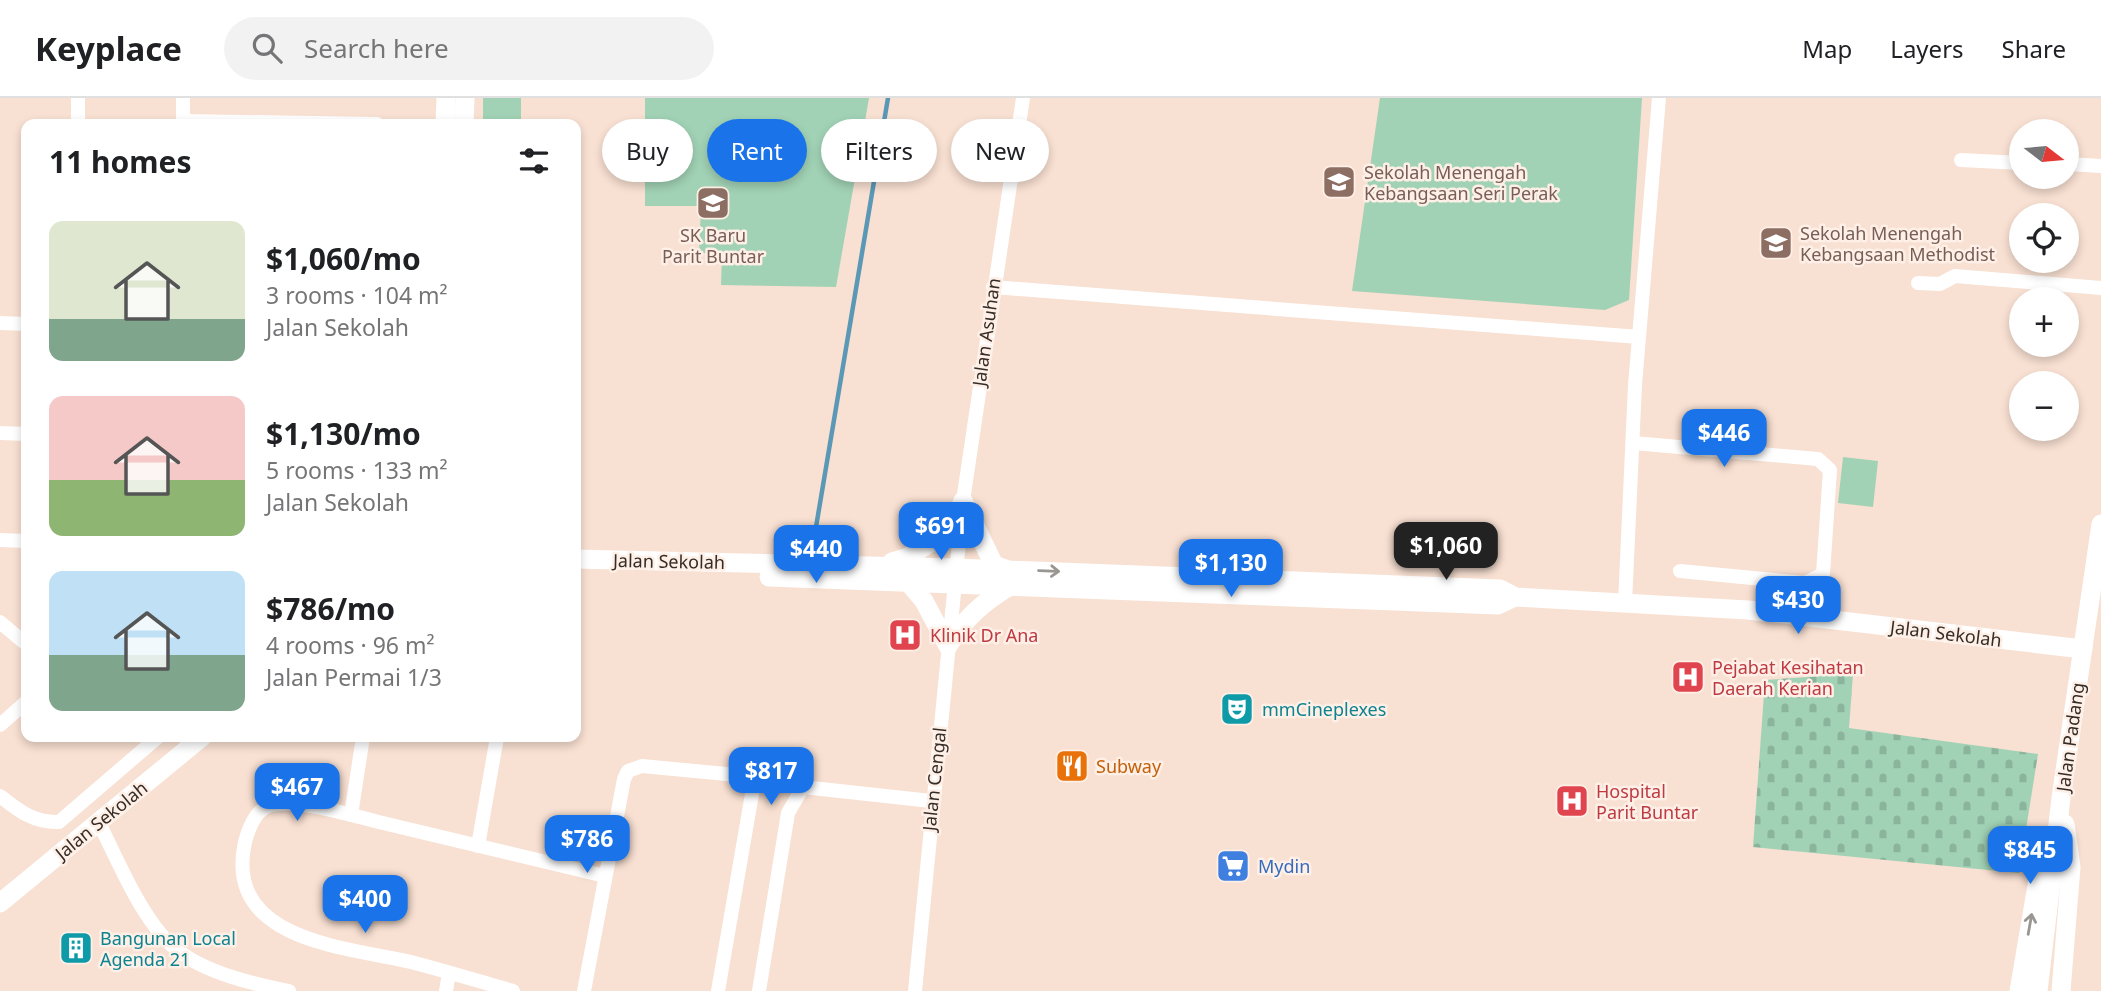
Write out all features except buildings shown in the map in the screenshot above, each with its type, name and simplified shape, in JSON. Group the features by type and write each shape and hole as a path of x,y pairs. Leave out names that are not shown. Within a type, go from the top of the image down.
{"street":[{"path":"78,98 78,119"},
{"path":"183,98 183,119"},
{"path":"445,119 446,98"},
{"path":"464,119 465,98"},
{"name":"Jalan Asuhan","path":"955,576 993,287 1023,98"},
{"path":"1625,603 1639,337 1659,98"},
{"path":"1961,160 2009,162"},
{"path":"2079,165 2101,166"},
{"path":"1918,283 1940,284 1955,276 2101,288"},
{"path":"993,287 1639,337"},
{"path":"0,323 21,324"},
{"path":"0,433 21,434"},
{"path":"1633,443 1818,460 1830,470 1823,574 1805,583 1680,571"},
{"path":"874,566 906,558 932,544 951,530 963,501"},
{"path":"908,582 924,601 947,646 961,625 1010,578 994,565 963,501"},
{"name":"Jalan Padang","path":"2039,985 2061,798 2101,524"},
{"path":"0,540 21,541"},
{"name":"Jalan Sekolah","path":"581,558 874,566 955,576 1498,605 1515,597 1748,610 2083,649"},
{"name":"Jalan Sekolah","path":"581,570 908,582 955,576"},
{"name":"Jalan Cengal","path":"915,991 931,801 955,576"},
{"path":"0,622 21,640"},
{"path":"0,725 21,706"},
{"path":"0,796 25,815 43,822 59,822 153,742"},
{"name":"Jalan Sekolah","path":"0,903 196,742"},
{"path":"351,815 362,742"},
{"path":"478,846 496,742"},
{"path":"584,991 628,772 642,766 737,775 749,781 752,794 718,991"},
{"path":"759,991 788,813 803,787 931,801"},
{"path":"2019,991 2043,851 2061,798"},
{"path":"2061,798 2071,867 2061,991"},
{"path":"513,991 303,939 279,927 262,910 249,891 243,867 245,842 254,818 269,806 287,804 351,815 605,876"},
{"path":"98,821 135,892 176,950 199,964 282,990"},
{"path":"446,991 449,973"}],"green space":[{"path":"483,98 521,98 521,119 483,119"},
{"path":"645,98 869,98 865,119 821,119 821,182 854,182 836,287 721,285 722,253 699,253 701,206 645,206 645,182 693,182 693,119 645,119"},
{"path":"1380,98 1642,98 1629,300 1605,310 1352,291"},
{"path":"1843,457 1878,461 1873,507 1838,503"},
{"path":"1853,674 1849,728 2038,754 2019,873 1753,847 1765,680"}],"waterway":[{"path":"813,545 888,98"}],"place":[{"name":"Sekolah Menengah Kebangsaan Seri Perak","path":"1339,182"},
{"name":"SK Baru Parit Buntar","path":"713,203"},
{"name":"Sekolah Menengah Kebangsaan Methodist","path":"1776,243"},
{"name":"Klinik Dr Ana","path":"905,635"},
{"name":"Pejabat Kesihatan Daerah Kerian","path":"1688,677"},
{"name":"mmCineplexes","path":"1237,709"},
{"name":"Subway","path":"1072,766"},
{"name":"Hospital Parit Buntar","path":"1572,801"},
{"name":"Mydin","path":"1233,866"},
{"name":"Bangunan Local Agenda 21","path":"76,948"}]}
